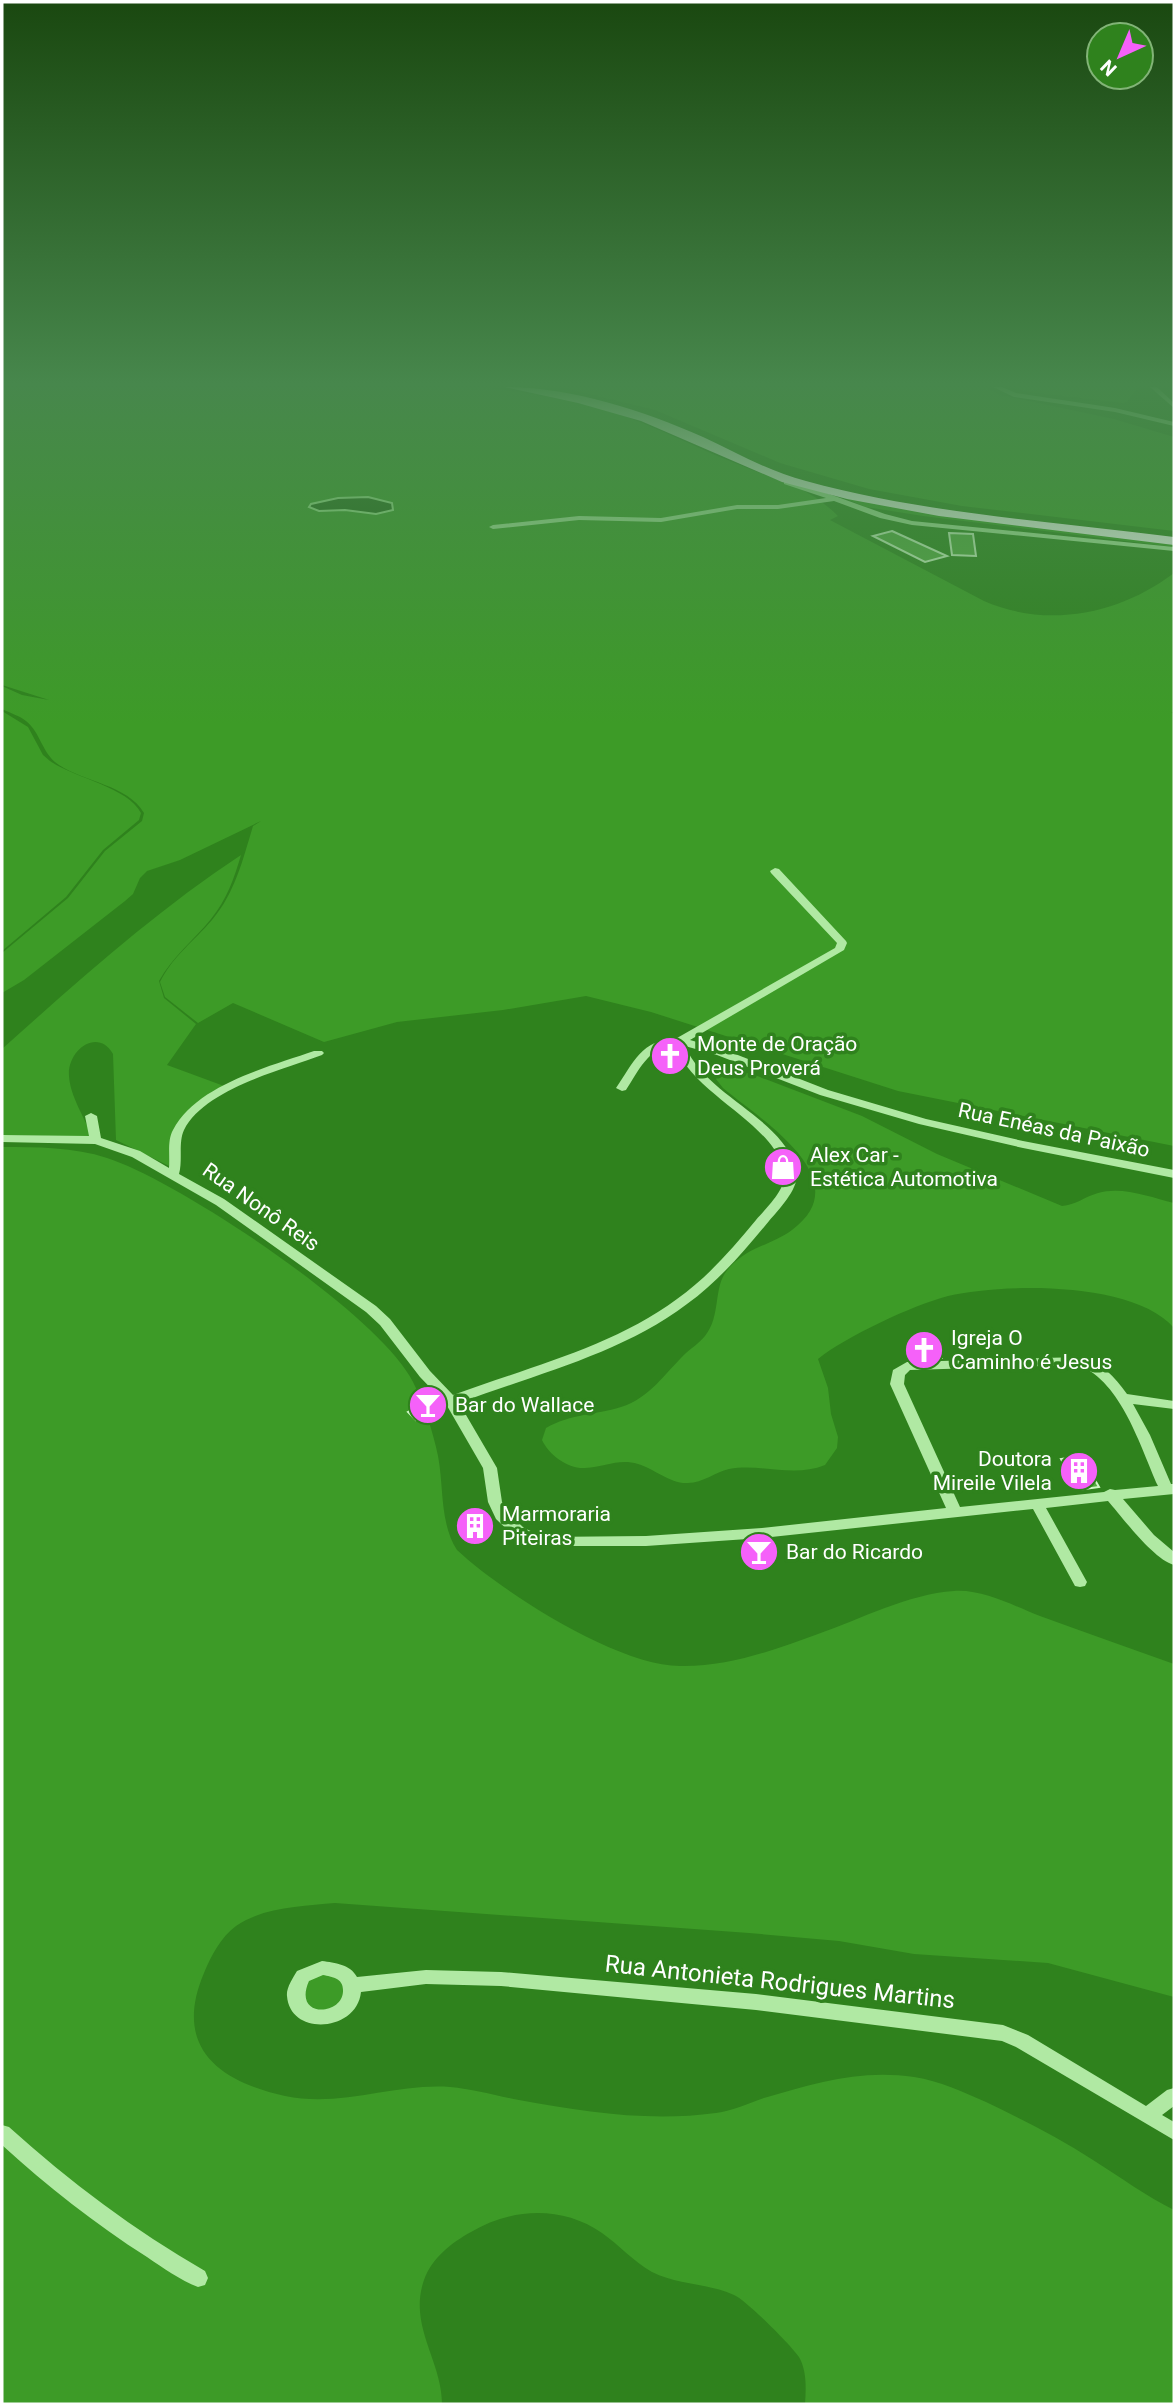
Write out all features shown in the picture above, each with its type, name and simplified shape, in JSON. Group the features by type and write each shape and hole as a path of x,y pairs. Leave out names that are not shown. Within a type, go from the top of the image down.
{"highway":[{"path":"864,499 1171,542"},
{"path":"894,499 1171,542"}],"street":[{"path":"494,527 579,518 660,520 737,507 778,508 831,500"},
{"path":"1171,542 1174,549"},
{"path":"622,1088 651,1048 662,1042 678,1042 691,1032 839,950 842,943 775,872"},
{"path":"451,1401 583,1352 639,1328 671,1310 721,1268 772,1209 788,1183 791,1170 788,1163 769,1138 685,1060 678,1042"},
{"name":"Rua Enéas da Paixão","path":"678,1042 716,1052 854,1104 1052,1152 1174,1174"},
{"path":"173,1174 177,1160 177,1133 194,1110 237,1084 317,1053"},
{"path":"90,1116 96,1140"},
{"name":"Rua Nonô Reis","path":"2,1139 96,1140 136,1154 220,1202 371,1309 451,1401 490,1468 495,1502 501,1515 519,1532 541,1542 633,1542 737,1535 1170,1489"},
{"path":"955,1512 897,1384 896,1378 902,1369 918,1364 1081,1361 1092,1364 1104,1372 1123,1398 1170,1489"},
{"path":"1123,1398 1174,1405"},
{"path":"1110,1494 1149,1539 1174,1560"},
{"path":"1037,1504 1080,1582"},
{"name":"Rua Antonieta Rodrigues Martins","path":"353,1986 426,1978 501,1979 756,2002 1003,2033 1022,2041 1174,2132"},
{"path":"1149,2115 1174,2096"},
{"path":"2,2133 84,2203 162,2257 198,2278"}],"shaded area":[{"path":"2,499 817,499 838,516 830,520 984,601 1008,610 1058,615 1083,613 1131,599 1174,573 1174,713 1171,712 1174,714 1174,1146 898,1091 651,1012 586,996 503,1010 397,1022 324,1042 233,1003 198,1023 165,997 160,982 177,956 205,928 227,899 253,826 261,821 180,860 147,871 140,878 133,894 125,901 24,980 2,993 2,953 68,898 105,851 142,821 144,813 137,804 117,790 69,771 53,760 26,721 2,709 2,686 22,695 49,700 2,685"},
{"path":"332,499 377,499 392,503 393,510 376,514 345,510 319,511 309,507 311,504"},
{"path":"847,499 1174,542 1174,547 923,516 866,507"},
{"path":"925,499 1174,499 1174,531"},
{"path":"2,711 28,727 43,755 50,761 125,796 141,813 139,820 103,850 66,897 2,951"},
{"path":"241,855 236,872 217,911 159,981 164,998 196,1024 167,1065 224,1086 185,1115 169,1166 116,1140 113,1054 100,1042 92,1042 78,1050 70,1066 69,1076 78,1107 92,1137 2,1135 2,1049 148,923"},
{"path":"727,1069 752,1074 862,1116 937,1154 1062,1206 1107,1191 1136,1193 1174,1203 1174,1328 1155,1313 1130,1301 1099,1294 1033,1288 948,1296 880,1323 818,1359 828,1388 831,1414 838,1437 837,1448 825,1465 801,1470 729,1469 699,1481 681,1483 631,1462 585,1468 566,1464 545,1446 542,1440 546,1428 573,1417 621,1407 649,1391 705,1336 714,1319 720,1283 729,1268 744,1255 792,1230 810,1211 815,1191 810,1172 797,1152 779,1134 723,1088 716,1079 719,1072"},
{"path":"2,1147 82,1152 107,1158 139,1171 227,1221 321,1288 393,1354 413,1382 434,1439 439,1460 444,1513 457,1550 531,1605 562,1624 625,1654 654,1663 680,1666 716,1664 785,1646 919,1597 965,1591 998,1599 1174,1664 1174,1997 1048,1963 914,1954 839,1941 749,1933 335,1903 271,1911 247,1920 231,1930 217,1947 204,1973 196,1999 194,2021 198,2040 207,2056 221,2070 239,2081 261,2089 306,2099 347,2097 409,2088 450,2087 593,2112 691,2116 722,2112 801,2087 856,2076 914,2077 951,2087 1054,2137 1174,2210 1174,2404 805,2404 805,2374 799,2357 788,2343 740,2299 724,2291 652,2272 587,2224 554,2214 537,2213 503,2218 471,2232 443,2252 427,2272 420,2297 420,2313 441,2388 442,2404 2,2404"},
{"path":"337,1974 348,1994 332,2011 312,2010 300,1991 314,1975"}],"building":[{"path":"892,531 947,556 925,562 873,536"},
{"path":"949,533 973,534 976,556 952,555"},
{"name":"Igreja O Caminho é Jesus","path":"926,1338 941,1358 919,1357 908,1343"},
{"name":"Bar do Wallace","path":"431,1399 441,1411 416,1420 408,1412"},
{"name":"Doutora Mireile Vilela","path":"1081,1456 1099,1487 1078,1490 1061,1459"},
{"name":"Marmoraria Piteiras","path":"478,1511 489,1533 474,1538 459,1519"}],"place":[{"name":"Monte de Oração Deus Proverá","path":"670,1056"},
{"name":"Alex Car - Estética Automotiva","path":"783,1167"},
{"name":"Igreja O Caminho é Jesus","path":"924,1350"},
{"name":"Bar do Wallace","path":"428,1405"},
{"name":"Doutora Mireile Vilela","path":"1079,1471"},
{"name":"Marmoraria Piteiras","path":"475,1526"},
{"name":"Bar do Ricardo","path":"759,1552"}]}
